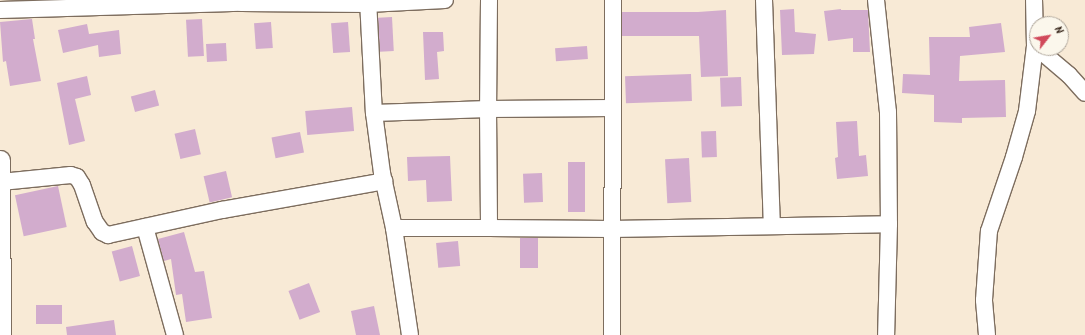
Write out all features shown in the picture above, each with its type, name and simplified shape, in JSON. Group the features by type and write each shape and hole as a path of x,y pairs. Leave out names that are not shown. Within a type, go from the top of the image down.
{"street":[{"path":"0,10 240,2 368,2 445,0"},
{"path":"489,0 489,228"},
{"path":"603,0 621,0"},
{"path":"612,335 611,229 613,0"},
{"path":"764,0 772,224"},
{"path":"876,0 888,112 889,224 886,335"},
{"path":"1034,0 1035,16"},
{"path":"368,2 374,113 384,181 394,228 410,335"},
{"path":"988,335 984,300 989,231 1019,142 1027,111 1035,56"},
{"path":"1047,56 1069,75 1085,92"},
{"path":"374,113 488,109 612,108"},
{"path":"0,160 1,335"},
{"path":"1,182 71,175 77,177 95,222 102,232 116,234 222,210 384,181"},
{"path":"394,228 611,229 772,224 889,224"},
{"path":"145,227 175,335"}],"building":[{"path":"794,9 795,32 816,34 814,54 782,55 780,10"},
{"path":"841,9 868,10 870,52 853,52 853,38 828,41 824,11"},
{"path":"726,10 728,76 701,77 699,36 622,36 622,12 698,12"},
{"path":"392,17 394,51 380,52 378,18"},
{"path":"32,19 35,39 33,39 41,81 10,86 6,61 3,62 0,22"},
{"path":"202,19 204,56 188,57 186,20"},
{"path":"271,22 273,48 256,49 254,23"},
{"path":"348,22 350,52 333,53 331,23"},
{"path":"1001,23 1005,52 960,56 959,81 1005,80 1006,117 962,118 962,123 934,122 934,95 902,93 903,74 930,75 929,37 970,37 969,27"},
{"path":"87,24 89,34 119,30 121,54 99,57 98,45 63,53 58,30"},
{"path":"423,32 443,32 444,51 437,52 439,79 425,80"},
{"path":"226,43 227,61 207,62 206,44"},
{"path":"587,46 588,59 556,61 555,48"},
{"path":"691,74 692,101 626,103 625,76"},
{"path":"87,76 91,95 75,99 85,141 69,145 57,83"},
{"path":"741,77 742,106 721,107 720,78"},
{"path":"155,90 159,105 135,112 131,96"},
{"path":"352,107 354,131 307,135 305,111"},
{"path":"857,121 859,156 866,155 868,176 837,179 835,158 838,157 836,122"},
{"path":"195,129 201,154 180,159 175,134"},
{"path":"716,131 717,157 702,158 701,132"},
{"path":"300,132 304,153 276,158 272,138"},
{"path":"450,156 452,201 427,202 426,180 408,181 407,157"},
{"path":"689,158 691,202 667,203 665,159"},
{"path":"568,162 585,162 585,212 568,212"},
{"path":"226,171 232,197 210,202 204,176"},
{"path":"542,173 543,202 524,203 523,174"},
{"path":"58,186 67,227 24,236 15,195"},
{"path":"184,232 195,272 204,271 212,318 186,322 182,294 176,295 171,259 164,261 158,239"},
{"path":"520,238 538,238 538,268 520,268"},
{"path":"458,241 460,266 438,268 436,243"},
{"path":"132,246 140,276 120,281 112,251"},
{"path":"309,283 320,312 300,320 288,291"},
{"path":"36,305 62,305 62,324 36,324"},
{"path":"374,306 380,335 356,335 351,311"},
{"path":"114,320 116,335 67,335 66,327"}]}
